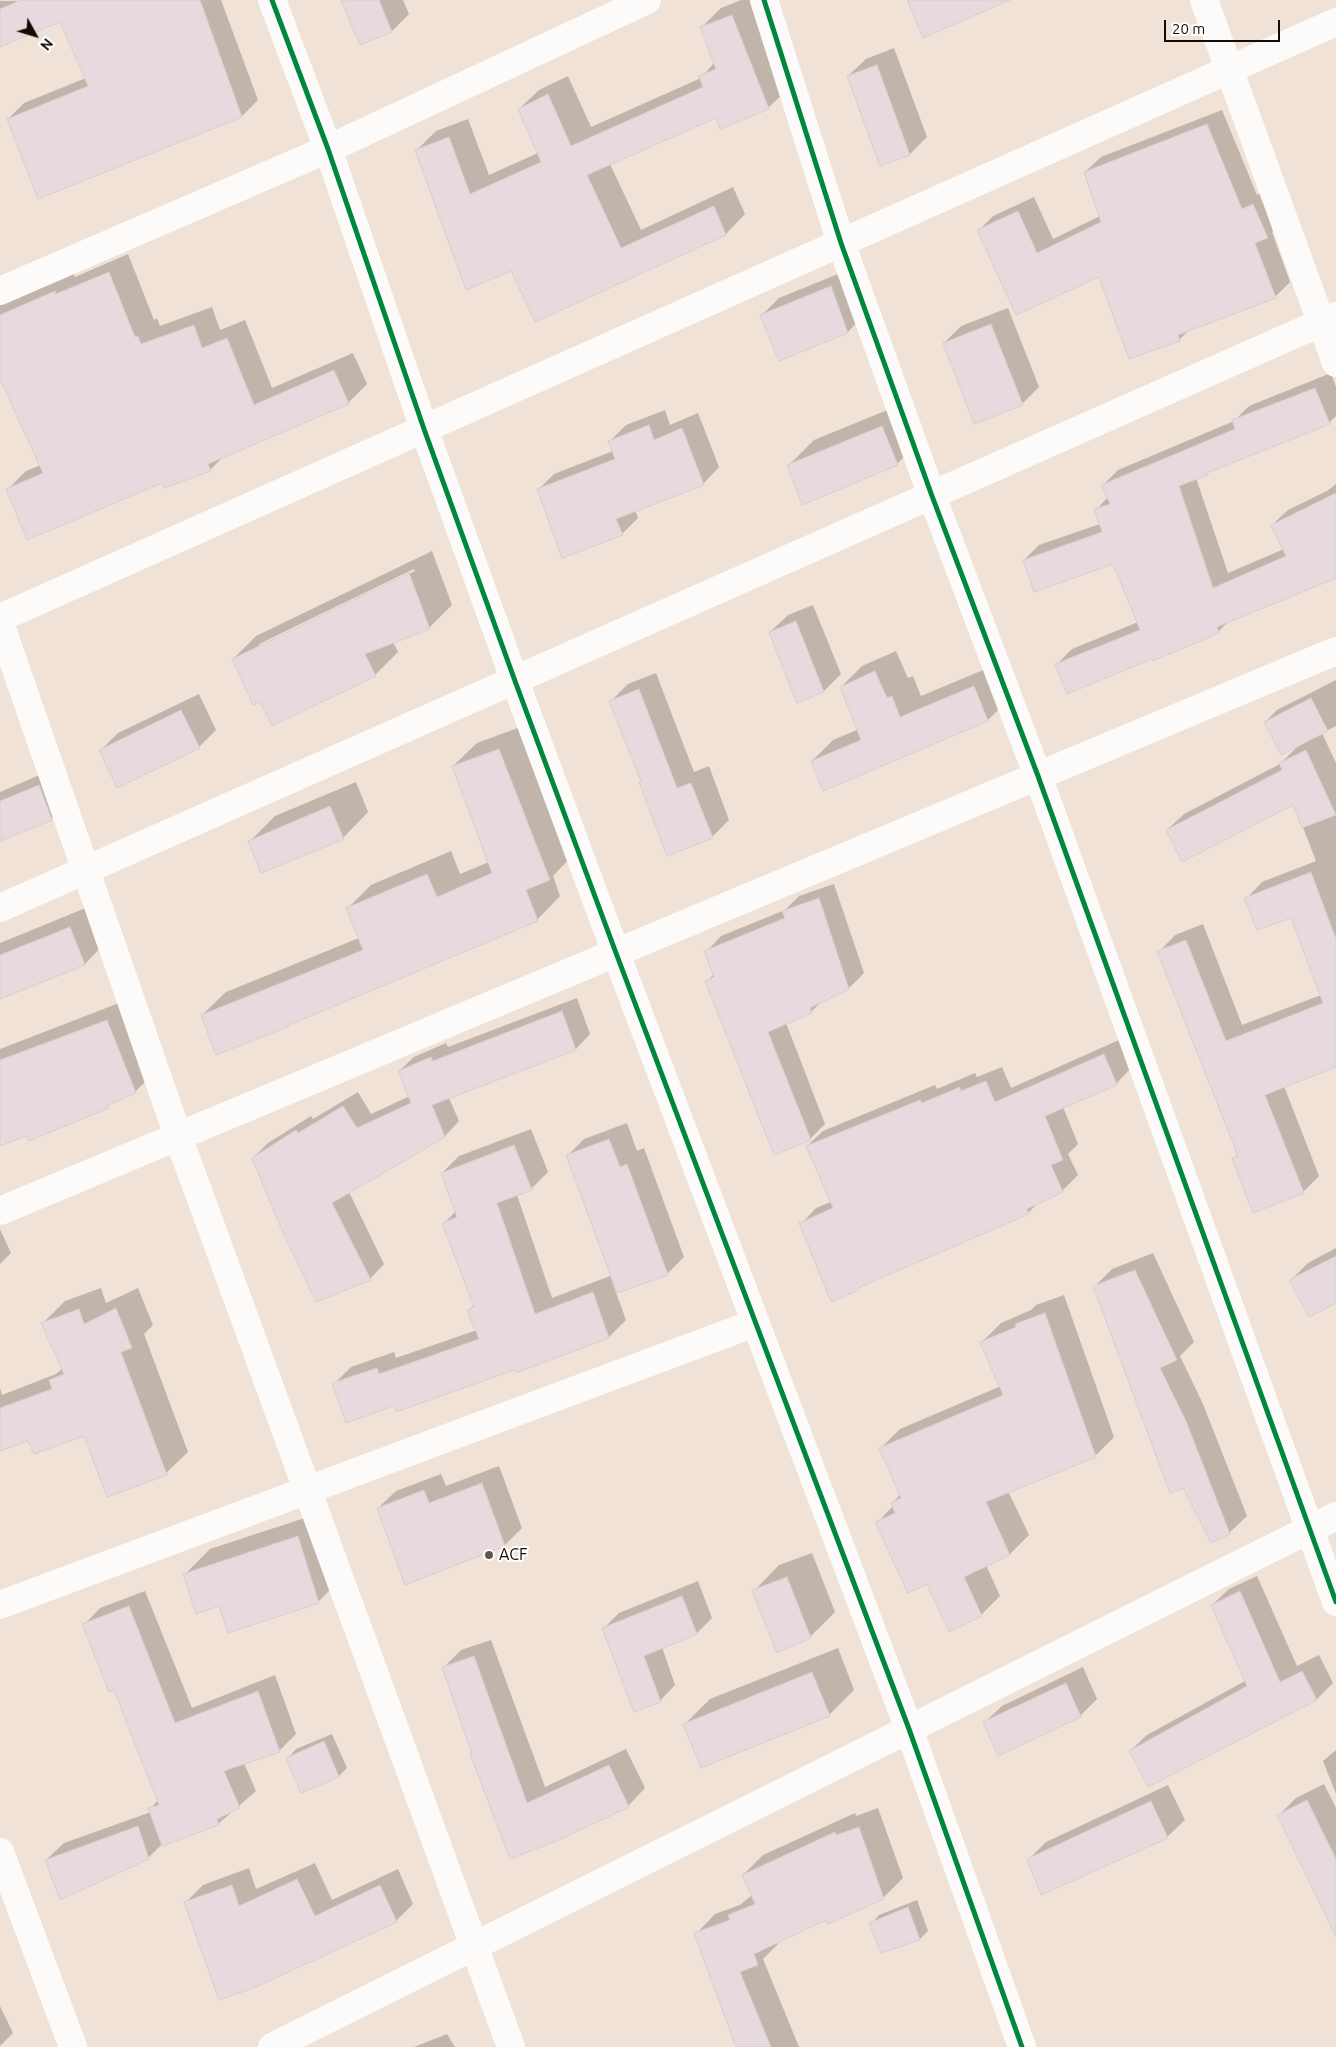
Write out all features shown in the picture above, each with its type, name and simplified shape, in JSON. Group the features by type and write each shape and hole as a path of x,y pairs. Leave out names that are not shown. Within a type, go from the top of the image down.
{"street":[{"path":"272,0 328,149 424,429 515,681 754,1322 909,1729 1022,2047"},
{"path":"0,291 328,149 647,0"},
{"path":"764,0 841,243 932,496 1038,776 1336,1602"},
{"path":"1204,0 1329,319 1336,363"},
{"path":"0,618 1336,22"},
{"path":"0,908 1329,319"},
{"path":"0,623 178,1136 511,2047"},
{"path":"0,1211 1336,651"},
{"path":"0,1605 754,1322"},
{"path":"272,2047 1336,1516"},
{"path":"0,1852 73,2047"}],"building":[{"path":"21,0 200,0 242,117 38,199 7,119 88,86 60,22 0,47 0,9"},
{"path":"341,0 379,0 392,32 360,45"},
{"path":"907,0 1010,0 923,38"},
{"path":"732,15 769,109 720,129 716,118 587,175 621,248 714,206 726,235 535,322 511,271 466,290 415,150 449,137 470,194 541,162 518,109 548,94 571,146 703,87 699,76 716,69 700,27"},
{"path":"877,65 910,155 880,166 847,76"},
{"path":"1207,124 1242,209 1253,204 1268,238 1255,243 1276,298 1178,335 1180,341 1129,359 1099,277 1016,315 977,230 1018,211 1037,253 1101,222 1084,172"},
{"path":"109,272 135,337 138,336 141,344 194,325 202,348 227,338 254,405 334,370 349,404 208,464 211,471 164,488 162,483 27,540 6,489 43,473 0,379 0,315 55,291 56,294"},
{"path":"831,286 848,333 779,361 760,315"},
{"path":"991,324 1023,405 974,424 943,343"},
{"path":"1315,388 1330,424 1179,486 1213,588 1286,556 1271,525 1336,493 1336,578 1217,627 1219,633 1067,694 1055,664 1140,630 1113,564 1034,592 1023,560 1102,532 1094,509 1110,504 1101,485 1235,429 1232,420"},
{"path":"649,425 654,440 682,428 704,485 616,519 623,535 562,558 537,489 615,459 608,441"},
{"path":"882,426 898,465 802,505 787,465"},
{"path":"409,573 430,629 365,654 376,676 272,726 260,702 253,705 232,659"},
{"path":"796,621 824,692 797,703 769,632"},
{"path":"875,671 887,698 892,696 900,717 974,686 988,721 823,791 811,761 861,740 840,687"},
{"path":"639,689 677,788 691,783 713,838 667,856 639,782 641,781 609,701"},
{"path":"1311,698 1328,731 1281,755 1264,722"},
{"path":"181,710 200,748 117,788 99,750"},
{"path":"499,749 550,880 526,890 538,921 290,1026 216,1055 201,1015 363,950 346,908 427,874 437,897 492,873 452,766"},
{"path":"1306,750 1336,815 1302,828 1293,805 1182,862 1166,830 1282,770 1279,763"},
{"path":"39,785 52,820 0,841 0,801"},
{"path":"330,806 344,839 261,873 248,841"},
{"path":"1311,872 1336,939 1336,1067 1265,1095 1304,1193 1253,1213 1232,1158 1238,1156 1157,951 1186,940 1226,1041 1323,1003 1291,918 1257,930 1244,898"},
{"path":"819,898 849,989 810,1008 812,1013 768,1032 811,1140 774,1155 705,981 714,977 704,951 785,918 782,911"},
{"path":"70,927 85,965 0,999 0,955"},
{"path":"562,1011 576,1050 432,1105 445,1137 332,1203 371,1280 316,1302 281,1228 252,1158 296,1130 298,1133 343,1106 357,1128 411,1103 398,1071 431,1057 433,1061"},
{"path":"107,1020 136,1093 108,1105 109,1108 29,1141 26,1136 0,1146 0,1060"},
{"path":"1104,1054 1117,1085 1045,1116 1063,1160 1051,1165 1063,1192 1027,1209 1029,1214 858,1288 859,1290 831,1302 799,1223 833,1208 806,1146 920,1100 922,1103 960,1087 961,1091 986,1081 995,1102"},
{"path":"609,1139 620,1167 627,1164 668,1275 617,1293 566,1155"},
{"path":"514,1145 532,1190 497,1203 535,1314 593,1292 609,1338 516,1373 514,1370 396,1412 394,1406 346,1423 332,1383 377,1368 379,1374 479,1339 467,1310 474,1307 442,1223 457,1217 441,1173"},
{"path":"1336,1256 1336,1303 1309,1317 1289,1280"},
{"path":"1135,1270 1177,1360 1160,1368 1186,1421 1230,1534 1211,1543 1183,1488 1170,1493 1093,1286"},
{"path":"116,1308 132,1348 121,1352 167,1475 107,1497 84,1436 34,1454 28,1441 0,1451 0,1408 52,1389 49,1380 64,1374 41,1323 79,1309 84,1324"},
{"path":"1045,1313 1096,1457 986,1502 1010,1555 964,1577 982,1616 949,1632 927,1584 908,1593 875,1522 895,1513 891,1503 901,1498 879,1448 1003,1395 980,1342 1016,1327 1015,1324"},
{"path":"482,1483 505,1546 405,1585 377,1508 424,1490 429,1503"},
{"path":"298,1536 319,1603 228,1633 219,1606 196,1614 183,1574"},
{"path":"787,1577 811,1638 777,1653 752,1590"},
{"path":"1240,1591 1280,1682 1302,1671 1317,1700 1148,1787 1129,1751 1247,1686 1211,1605"},
{"path":"682,1596 697,1634 644,1656 661,1702 634,1712 602,1628"},
{"path":"129,1606 175,1723 258,1691 280,1752 224,1771 240,1808 217,1819 219,1825 162,1846 148,1808 159,1805 114,1690 109,1692 82,1624"},
{"path":"474,1656 527,1803 609,1765 629,1807 561,1839 510,1859 470,1754 472,1754 442,1667"},
{"path":"812,1672 830,1716 701,1768 683,1724"},
{"path":"1066,1683 1081,1717 998,1756 983,1722"},
{"path":"324,1741 339,1777 301,1793 286,1758"},
{"path":"1307,1800 1336,1859 1336,1937 1277,1815"},
{"path":"1151,1801 1168,1838 1041,1895 1027,1859"},
{"path":"138,1826 149,1859 60,1900 45,1860"},
{"path":"859,1827 884,1899 828,1924 826,1920 754,1954 758,1965 740,1972 771,2047 736,2047 694,1933 730,1920 728,1915 755,1904 742,1875 835,1832 836,1835"},
{"path":"297,1879 315,1916 380,1885 397,1922 256,1987 219,2000 184,1902 232,1885 239,1906"},
{"path":"908,1907 920,1940 881,1953 869,1923"}],"cycle path":[{"path":"272,0 328,149 424,429 515,681 909,1729 1022,2047"},
{"path":"764,0 841,243 932,496 1038,776 1336,1602"}],"place":[{"name":"ACF","path":"489,1555"}]}
